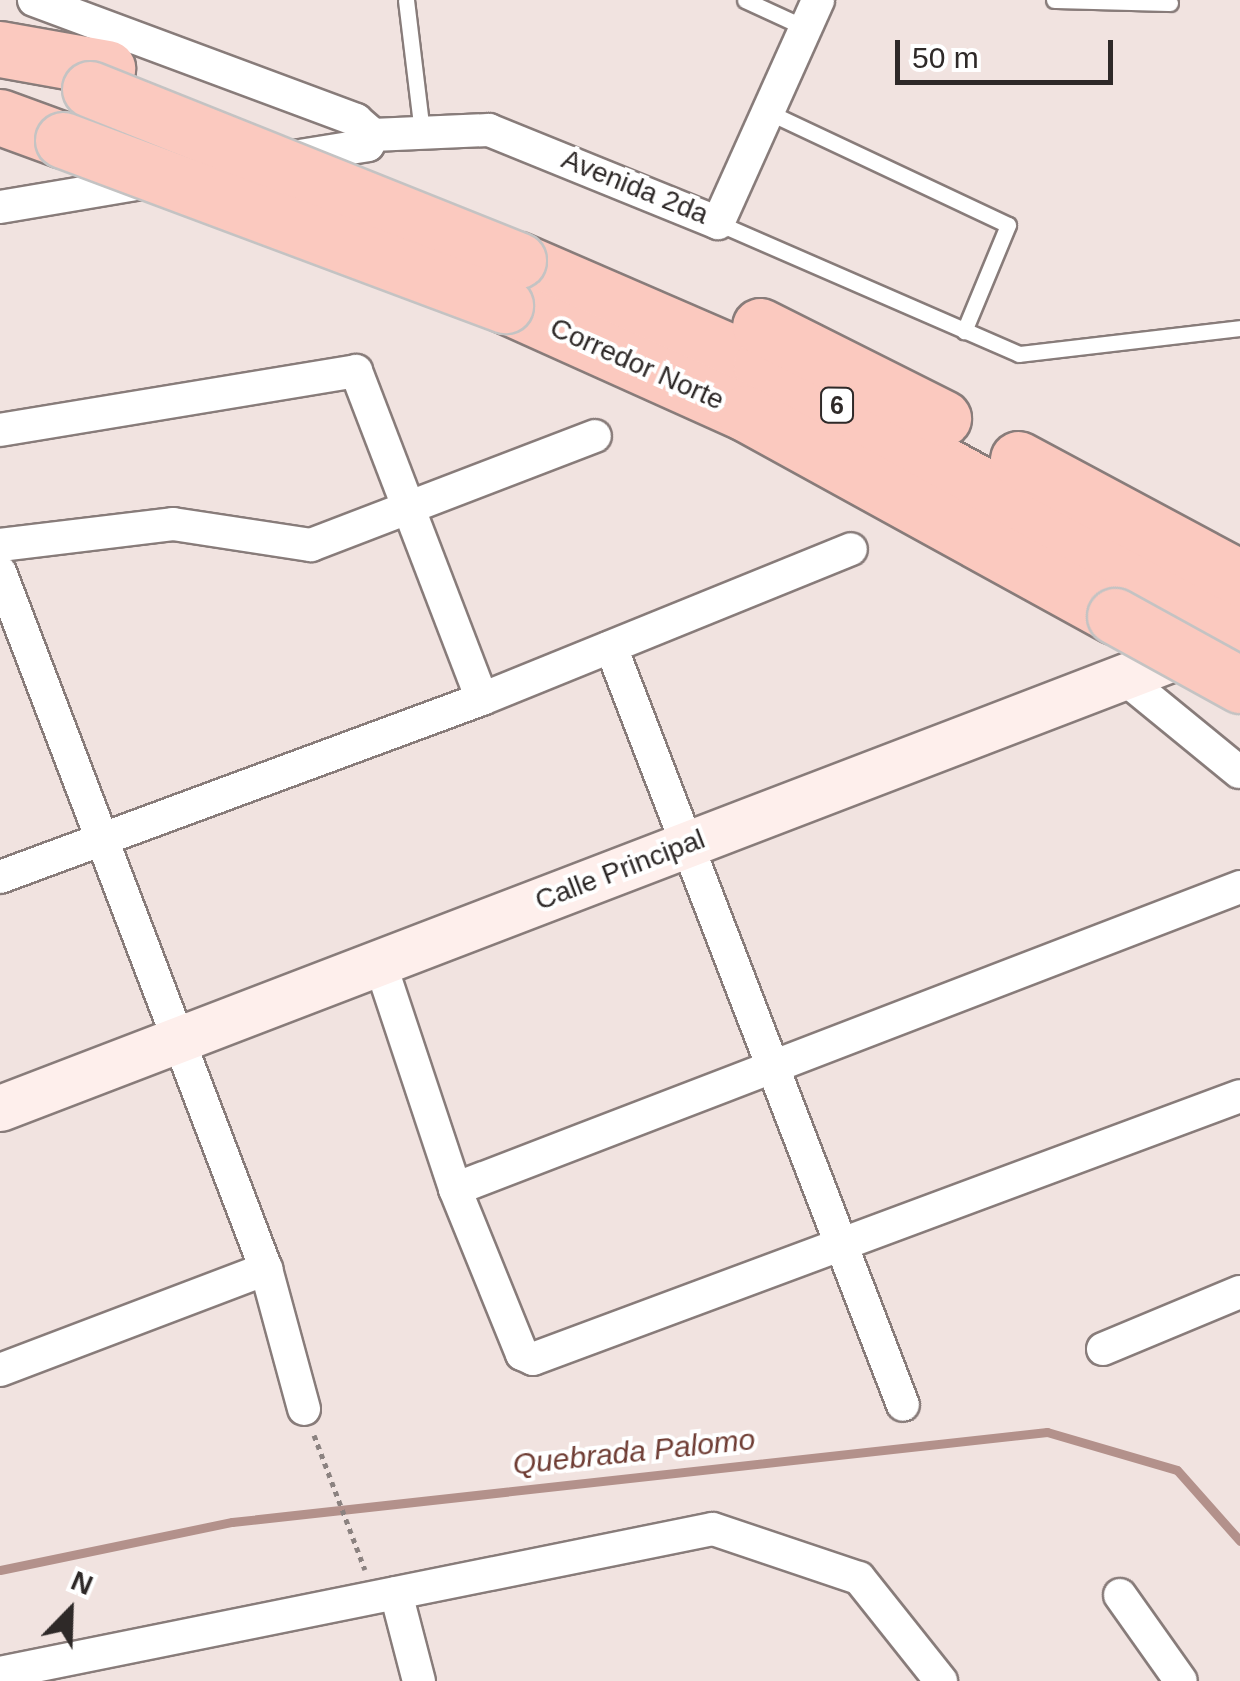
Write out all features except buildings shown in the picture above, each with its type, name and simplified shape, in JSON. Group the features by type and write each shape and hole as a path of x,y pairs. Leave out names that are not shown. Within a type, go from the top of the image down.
{"highway":[{"name":"Corredor Norte","path":"0,52 99,78 519,266 746,413 1130,594 1240,629"},
{"name":"Corredor Norte","path":"0,117 63,140 519,266"},
{"path":"519,266 840,362 1240,578"},
{"name":"Corredor Norte","path":"1130,594 1240,685"}],"street":[{"path":"0,207 368,145 374,134 356,120 34,0"},
{"name":"Avenida 2da","path":"374,134 489,130 718,224 812,14"},
{"path":"0,430 356,372 482,699"},
{"path":"0,545 173,524 287,547 408,507 595,436"},
{"path":"0,877 482,699 850,549"},
{"path":"0,572 266,1269 304,1409"},
{"name":"Calle Principal","path":"0,1108 1123,678 1240,629"},
{"path":"611,647 691,842 902,1405"},
{"path":"1123,678 1239,772"},
{"path":"455,1189 774,1072 1240,886"},
{"path":"380,963 455,1189 522,1354 533,1359 844,1248 1240,1096"},
{"path":"0,1370 266,1269"},
{"path":"1103,1349 1240,1292"},
{"path":"0,1673 729,1529 859,1578 941,1681"},
{"path":"386,1594 418,1681"},
{"path":"1120,1594 1181,1681"}],"lane":[{"path":"406,0 422,132"},
{"path":"745,0 812,14"},
{"path":"1054,0 1170,3"},
{"path":"768,112 1008,225 964,331"},
{"path":"718,224 1030,356 1240,328"},
{"path":"1239,772 1240,784"}],"path":[{"path":"304,1409 386,1594"}],"waterway":[{"name":"Quebrada Palomo","path":"0,1570 232,1522 1047,1432 1177,1470 1240,1541"}]}
